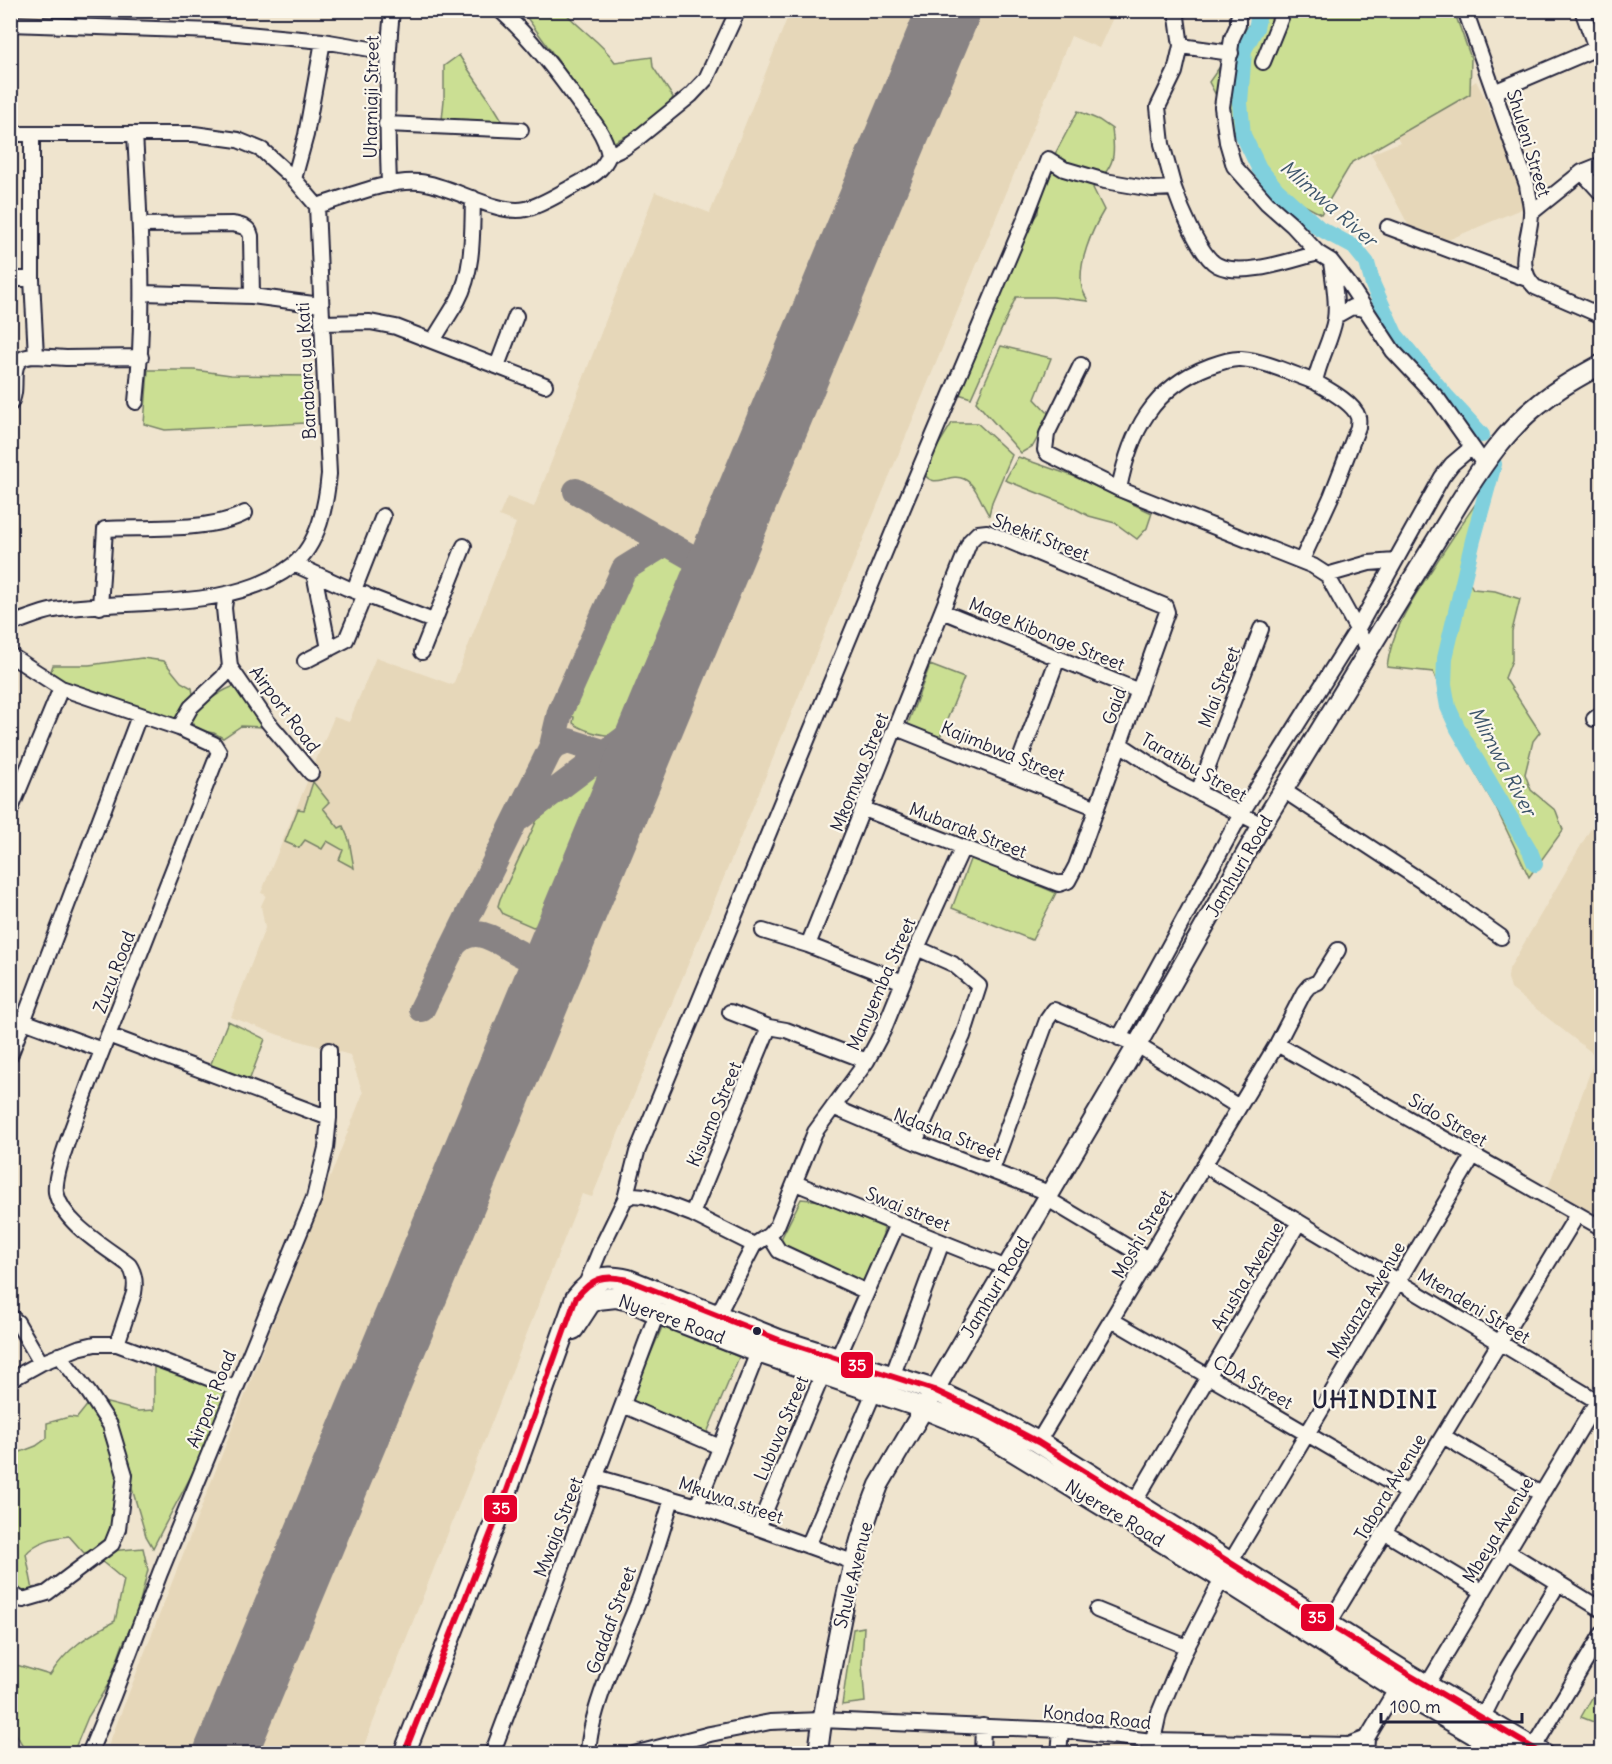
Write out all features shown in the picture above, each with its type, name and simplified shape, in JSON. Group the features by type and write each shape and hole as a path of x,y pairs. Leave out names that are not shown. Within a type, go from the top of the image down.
{"highway":[{"name":"Nyerere Road","path":"585,1287 606,1276 628,1280 779,1340 934,1390 969,1406 1038,1442 1134,1503 1226,1571 1423,1693 1509,1754"},
{"path":"404,1754 500,1510 576,1298 585,1287"},
{"name":"Nyerere Road","path":"562,1340 577,1325 590,1303 598,1299 616,1297 822,1376 923,1408 984,1433 1226,1571 1328,1625 1402,1681"},
{"name":"Nyerere Road","path":"1423,1693 1482,1719 1538,1751"}],"main road":[{"name":"Jamhuri Road","path":"923,1408 1137,1045 1262,825 1484,464 1512,430 1538,404 1570,381 1602,364"},
{"name":"Shule Avenue","path":"818,1754 821,1720 853,1562 864,1523 879,1485 923,1408"}],"street":[{"name":"Uhamiaji Street","path":"389,184 386,124 392,10"},
{"path":"501,10 524,32 559,75 603,135 609,155"},
{"path":"10,134 194,134 238,140 262,150 294,179 317,206 389,184 419,182 448,189 500,208 524,209 548,200 598,172 605,165 609,155 638,138 691,95 706,79 738,10"},
{"path":"1176,10 1181,46 1174,72 1158,107 1162,144 1174,188 1201,246 1210,260 1216,265 1227,268 1252,268 1287,262 1318,252"},
{"path":"1263,62 1284,10"},
{"name":"Shuleni Street","path":"1465,10 1527,185 1531,213 1524,268 1527,279"},
{"path":"1494,93 1599,47 1582,10"},
{"path":"1238,18 1238,25 1232,38 1222,107 1227,142 1234,166 1267,203 1330,261 1393,351 1438,399 1484,464"},
{"path":"10,24 214,31 323,41 388,52"},
{"path":"294,179 306,135 323,41"},
{"path":"1181,46 1231,53"},
{"path":"386,124 522,130"},
{"path":"32,134 32,279 36,356"},
{"path":"135,134 143,293 141,357 136,402"},
{"path":"585,1287 625,1199 637,1152 1048,159 1064,169 1105,181 1128,183 1152,189 1174,188"},
{"path":"1531,213 1582,172 1602,164"},
{"path":"1582,172 1602,194"},
{"path":"433,341 464,286 470,256 473,198"},
{"name":"Barabara ya Kati","path":"10,624 52,610 225,594 258,585 294,564 313,539 327,494 329,467 317,206"},
{"path":"140,225 233,224 244,227 249,231 251,237 252,296"},
{"path":"1388,227 1527,279 1535,287 1602,316"},
{"path":"1315,382 1336,316 1330,261"},
{"path":"10,279 32,279"},
{"path":"143,293 252,296 321,304"},
{"path":"1336,316 1352,307 1365,309"},
{"path":"497,366 516,315"},
{"path":"322,323 370,322 396,327 545,385"},
{"path":"10,404 14,397 18,361 23,357 141,357"},
{"path":"1119,489 1132,438 1140,424 1172,387 1195,372 1239,358 1263,363 1315,382 1341,397 1354,410 1358,417 1358,427 1331,497 1302,560"},
{"path":"1082,365 1047,434 1045,450 1053,457 1119,489 1302,560 1328,575 1369,651"},
{"path":"1119,1038 1241,814 1358,628 1442,477 1452,464 1472,447"},
{"path":"100,607 105,529 210,525 234,519 245,513"},
{"path":"305,661 346,640 383,516"},
{"name":"Shekif Street","path":"942,611 970,541 978,533 987,532 1165,606 1167,612"},
{"path":"422,652 464,546"},
{"path":"1328,575 1369,563 1395,561"},
{"path":"294,564 433,621"},
{"path":"315,573 329,649"},
{"path":"178,728 191,707 224,678 230,667 224,608 225,594"},
{"name":"Mage Kibonge Street","path":"942,611 1139,691"},
{"name":"Mkomwa Street","path":"808,945 942,611"},
{"name":"Gaid","path":"1120,744 1167,612"},
{"name":"Mlai Street","path":"1198,792 1261,629"},
{"name":"Zuzu Road","path":"10,655 61,688 178,728 214,744 219,752 102,1050 67,1144 55,1184 61,1206 66,1214 133,1270 136,1285 117,1344"},
{"path":"1014,775 1058,658"},
{"name":"Airport Road","path":"230,667 268,722 311,773"},
{"path":"10,811 61,688"},
{"path":"10,1056 17,1019 139,716"},
{"name":"Kajimbwa Street","path":"896,728 1097,808"},
{"name":"Taratibu Street","path":"1059,884 1068,881 1076,866 1120,744 1174,780 1262,825"},
{"path":"1283,790 1502,937"},
{"name":"Mubarak Street","path":"864,808 1059,884"},
{"name":"Manyemba Street","path":"717,1316 754,1245 769,1235 777,1226 815,1132 867,1061 883,1031 917,948 963,847"},
{"path":"763,931 808,945 903,982"},
{"path":"915,1142 963,1036 979,986 953,964 917,948"},
{"name":"Moshi Street","path":"1038,1442 1277,1044 1304,992 1318,982 1338,950"},
{"path":"992,1170 1047,1020 1054,1010 1137,1045 1239,1107"},
{"path":"730,1012 769,1027 786,1030 867,1061"},
{"path":"17,1019 102,1050"},
{"name":"Kisumo Street","path":"692,1214 769,1027"},
{"path":"108,1035 329,1118"},
{"name":"Sido Street","path":"1277,1044 1602,1228"},
{"name":"Airport Road","path":"88,1754 234,1388 314,1198 326,1149 329,1118 329,1050"},
{"name":"Ndasha Street","path":"834,1107 915,1142 992,1170 1048,1195 1148,1259"},
{"name":"Mwanza Avenue","path":"1151,1747 1159,1713 1187,1647 1226,1571 1473,1156"},
{"name":"Mtendeni Street","path":"1204,1165 1499,1343 1600,1399"},
{"name":"Swai street","path":"795,1183 1007,1268"},
{"path":"625,1199 633,1195 645,1196 692,1214 754,1245"},
{"name":"Tabora Avenue","path":"1328,1625 1577,1215"},
{"name":"Arusha Avenue","path":"1134,1503 1299,1222"},
{"path":"837,1360 897,1224"},
{"path":"769,1235 779,1251 867,1292"},
{"path":"891,1377 942,1242"},
{"name":"Mwaja Street","path":"492,1754 657,1313"},
{"path":"10,1316 17,1322 41,1363"},
{"name":"CDA Street","path":"1112,1320 1408,1493"},
{"path":"10,1380 41,1363 78,1348 95,1344 117,1344 234,1388"},
{"path":"697,1506 758,1352"},
{"path":"10,1591 23,1600 47,1593 112,1544 118,1529 125,1475 110,1425 90,1393 59,1355"},
{"name":"Lubuva Street","path":"758,1528 822,1376"},
{"path":"808,1546 874,1392"},
{"name":"Mbeya Avenue","path":"1423,1693 1600,1399"},
{"path":"623,1405 720,1447"},
{"path":"1443,1436 1541,1494"},
{"name":"Mkuwa street","path":"596,1477 697,1506 853,1562"},
{"name":"Gaddaf Street","path":"588,1754 589,1736 597,1711 639,1601 672,1499"},
{"path":"1384,1532 1482,1592"},
{"path":"1507,1551 1602,1610"},
{"path":"1482,1719 1508,1667 1558,1584"},
{"path":"1097,1610 1187,1647"},
{"path":"1538,1751 1602,1634"},
{"path":"1366,1754 1367,1738 1402,1681"},
{"path":"634,1754 710,1734 771,1722 821,1720"},
{"name":"Kondoa Road","path":"821,1720 1061,1730 1151,1747 1349,1745 1367,1738"},
{"path":"982,1754 983,1726"},
{"path":"1059,1754 1061,1730"}],"shaded area":[{"path":"790,11 1116,11 1099,48 1071,36 592,1197 582,1194 361,1753 105,1754 363,1093 350,1055 279,1035 231,1017 265,928 261,906 266,895 261,893 334,717 349,722 376,657 453,685 516,523 499,516 507,497 534,507 655,192 710,213"},
{"path":"1476,81 1528,206 1422,251 1371,154 1400,142 1397,137"},
{"path":"1601,811 1602,1199 1594,1212 1546,1193 1596,1056 1511,989 1508,978 1509,969"}],"green space":[{"path":"518,11 564,11 615,62 652,57 653,67 673,97 669,105 647,125 612,143 590,105 528,19"},
{"path":"1259,11 1454,11 1471,58 1470,94 1352,162 1321,214 1262,183 1209,82"},
{"path":"459,55 503,122 442,120 444,66"},
{"path":"1078,111 1099,120 1112,129 1114,147 1109,167 1093,188 1104,210 1090,237 1082,268 1082,288 1088,301 1053,297 1016,297 971,398 956,393 1029,225 1038,213 1040,188"},
{"path":"1001,346 1051,358 1035,399 1050,415 1033,446 1021,453 976,402"},
{"path":"148,370 194,370 231,375 309,376 312,400 306,423 165,430 144,424"},
{"path":"952,423 977,423 1012,455 992,502 989,515 975,490 964,479 958,477 933,481 924,474 929,460"},
{"path":"1018,457 1073,476 1152,513 1147,528 1137,539 1115,523 1089,516 1068,505 1005,480"},
{"path":"1495,478 1468,580 1473,589 1495,591 1520,599 1512,631 1512,660 1505,678 1540,732 1533,741 1525,774 1531,790 1556,811 1563,830 1529,877 1495,806 1468,760 1433,672 1387,667 1399,625 1413,600 1464,520"},
{"path":"667,552 686,564 690,576 634,712 612,735 581,728 573,723 574,717 567,715 634,570"},
{"path":"142,658 164,661 181,682 192,688 194,700 178,720 148,713 49,677 53,665 89,665"},
{"path":"930,665 964,678 940,737 907,726"},
{"path":"235,686 262,718 262,727 241,726 223,738 214,733 196,730 192,721 199,705"},
{"path":"594,775 602,777 605,782 545,923 533,927 503,914 498,906 500,899 537,820"},
{"path":"313,782 329,802 323,808 339,828 343,826 349,840 354,868 339,860 343,850 327,841 322,849 305,840 299,848 285,842 298,809 304,810"},
{"path":"971,857 1056,893 1032,940 952,908"},
{"path":"228,1021 265,1039 249,1081 210,1066"},
{"path":"801,1199 822,1201 884,1228 863,1284 778,1245"},
{"path":"663,1325 739,1357 707,1433 631,1400"},
{"path":"154,1363 209,1383 226,1393 211,1434 153,1548 146,1536 123,1458 100,1401 138,1411 154,1410"},
{"path":"89,1403 110,1435 120,1472 110,1538 93,1551 84,1553 69,1536 52,1539 35,1546 26,1554 33,1590 29,1594 20,1595 11,1586 10,1456 36,1446 47,1438 47,1423 69,1417 77,1418"},
{"path":"143,1548 148,1570 137,1613 109,1683 88,1717 73,1753 27,1753 11,1725 10,1663 50,1675 78,1644 115,1621 124,1580 100,1560 110,1551"},
{"path":"864,1627 862,1665 865,1702 842,1705 853,1629"},
{"path":"1601,1682 1601,1725 1581,1717"}],"waterway":[{"name":"Mlimwa River","path":"1260,10 1256,28 1244,50 1240,103 1243,135 1259,168 1277,190 1319,228 1354,247 1367,263 1373,285 1395,334 1482,435"},
{"name":"Mlimwa River","path":"1494,464 1445,658 1444,684 1448,707 1458,729 1530,851 1535,864"}],"taxiway":[{"path":"576,491 717,572"},
{"path":"422,1009 552,746 560,712 624,569 666,543"},
{"path":"519,818 644,724 660,706"},
{"path":"548,754 553,747 568,741 624,759 641,751"},
{"path":"453,946 464,937 475,934 498,941 532,958 543,959 552,956 558,950"}],"runway":[{"path":"225,1754 949,10"}],"transit line":[{"name":"35","path":"404,1754 500,1510 576,1298 593,1282 612,1277 628,1280 779,1340 934,1390 991,1417 1038,1442 1406,1673 1543,1754"}],"district":[{"name":"UHINDINI","path":"1375,1399"}]}
